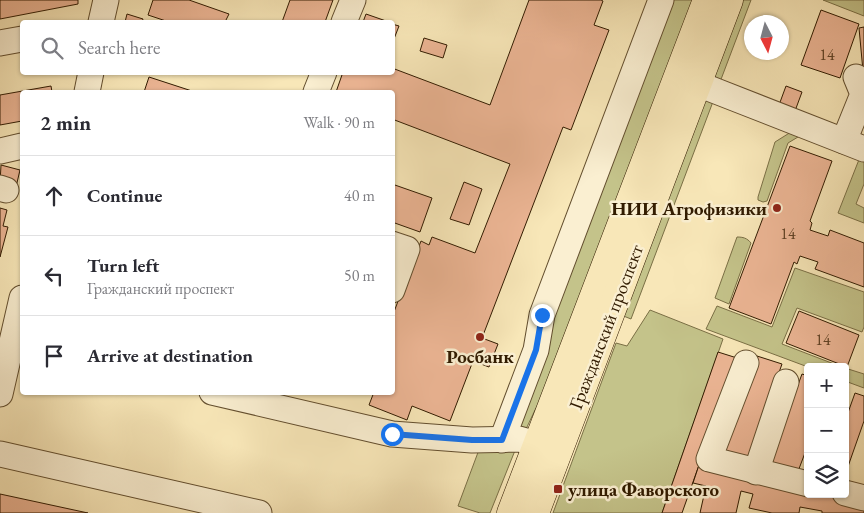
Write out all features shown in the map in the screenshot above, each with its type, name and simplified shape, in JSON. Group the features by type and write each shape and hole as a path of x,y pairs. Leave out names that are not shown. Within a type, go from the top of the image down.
{"main road":[{"name":"Гражданский проспект","path":"511,513 707,0"},
{"name":"Гражданский проспект","path":"535,513 729,0"}],"street":[{"path":"101,20 106,0"},
{"path":"345,20 353,0"},
{"path":"502,440 536,350 542,315 661,0"},
{"path":"0,43 20,38"},
{"path":"87,90 90,75"},
{"path":"317,90 323,75"},
{"path":"698,84 854,145 863,94 856,77"},
{"path":"0,151 20,146"},
{"path":"395,245 408,249 395,282"},
{"path":"0,394 20,307"},
{"path":"746,363 709,459 804,483"},
{"path":"756,472 786,382"},
{"path":"225,395 392,434 472,440 520,439 537,444"},
{"path":"0,454 259,513"},
{"path":"849,495 864,498"}],"shaded area":[{"path":"670,0 697,0 554,377 524,430 516,427 550,316"},
{"path":"740,0 751,0 720,82 711,78"},
{"path":"823,0 864,0 864,16"},
{"path":"704,95 714,99 631,319 621,315"},
{"path":"791,132 800,133 798,137 788,143 767,201 758,200 775,142"},
{"path":"860,157 864,159 864,184 856,204 864,208 864,223 838,213"},
{"path":"737,237 745,238 751,243 729,304 715,298"},
{"path":"795,268 864,292 864,327 862,332 797,308 782,344 832,363 804,363 804,366 706,329 717,306 772,327"},
{"path":"650,310 723,339 662,513 553,513 616,343 627,346"},
{"path":"849,369 864,374 864,388 849,382"},
{"path":"480,447 516,448 490,513 480,513 458,506"}],"building":[{"path":"0,0 78,0 78,4 0,19"},
{"path":"153,0 189,0 229,14 226,20 163,20 148,15"},
{"path":"290,0 333,0 326,20 283,20"},
{"path":"529,0 603,1 594,25 609,30 571,130 563,127 482,338 498,344 489,367 473,361 450,421 412,406 407,420 369,405 373,395 395,395 395,309 421,241 429,245 432,237 475,253 510,164 395,120 395,90 337,90 342,75 395,75 395,69 490,105"},
{"path":"821,10 859,24 840,78 801,65"},
{"path":"127,14 143,19 143,20 126,20"},
{"path":"366,14 383,20 364,20"},
{"path":"395,25 399,26 395,36"},
{"path":"864,27 864,71 863,71 859,28"},
{"path":"424,38 447,45 443,58 420,51"},
{"path":"149,77 189,90 145,90"},
{"path":"51,86 52,90 28,90"},
{"path":"786,86 802,92 795,111 779,105"},
{"path":"20,91 20,121 0,125 0,95"},
{"path":"790,146 832,161 810,221 812,223 810,230 828,236 830,230 864,243 864,287 815,269 818,262 800,256 797,264 794,262 771,324 729,308"},
{"path":"1,165 20,170 16,187 0,183"},
{"path":"464,182 482,189 469,225 450,219"},
{"path":"395,185 432,198 420,232 395,223"},
{"path":"0,208 7,210 3,226 8,227 0,257"},
{"path":"799,311 859,335 848,363 837,363 786,343"},
{"path":"718,352 737,358 682,513 662,513"},
{"path":"757,356 782,364 748,460 722,450"},
{"path":"802,374 804,375 804,456 797,474 769,464"},
{"path":"855,393 864,396 864,421 849,464 849,453 849,410"},
{"path":"699,465 804,493 804,498 841,498 864,504 864,513 822,513 822,511 800,507 799,513 772,513 749,508 753,494 741,491 736,513 700,513 706,486 693,483"},
{"path":"0,494 88,513 0,513"}],"place":[{"name":"НИИ Агрофизики","path":"777,208"},
{"name":"Росбанк","path":"480,337"},
{"name":"улица Фаворского","path":"558,489"}],"route":[{"path":"392,434 472,440 502,440 536,350 542,315"}]}
